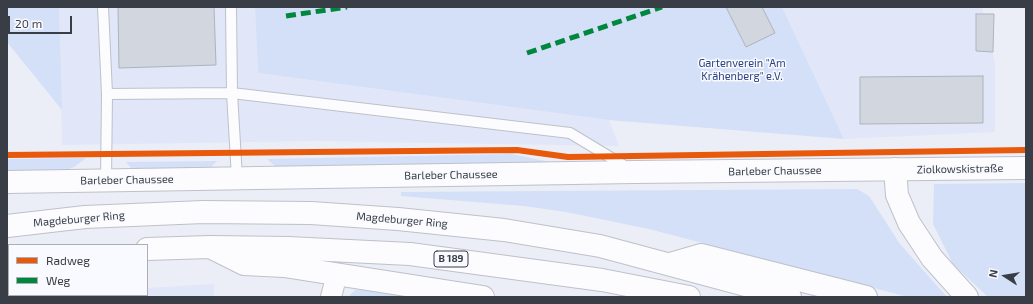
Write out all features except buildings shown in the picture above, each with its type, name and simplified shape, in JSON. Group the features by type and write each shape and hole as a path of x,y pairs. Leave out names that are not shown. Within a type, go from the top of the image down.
{"main road":[{"name":"Ziolkowskistraße","path":"895,169 1026,168"},
{"name":"Barleber Chaussee","path":"7,182 895,169"},
{"path":"895,169 897,195 909,223 932,258 967,297"},
{"name":"Magdeburger Ring","path":"7,226 85,217 210,212 311,213 398,218 504,230 600,246 790,297"},
{"path":"210,247 244,264 272,264 483,297"},
{"name":"B 189","path":"148,249 210,247 347,250 410,254 602,280 689,297"},
{"path":"668,264 701,255 866,297"}],"street":[{"path":"331,297 337,274"}],"lane":[{"path":"103,7 107,94 106,180"},
{"path":"231,7 232,93 237,178"},
{"path":"107,94 232,93 570,133 635,172"}],"shaded area":[{"path":"59,7 255,7 258,73 609,120 619,146 317,141 62,145"},
{"path":"782,7 982,7 995,63 995,132 844,139"},
{"path":"214,284 214,297 9,297 148,296 148,288"}],"green space":[{"path":"7,7 59,7 62,110 7,42"},
{"name":"Gartenverein \"Am Krähenberg\" e.V.","path":"255,7 782,7 844,139 609,120 258,73"},
{"path":"511,154 550,162 276,167 267,159"},
{"path":"86,158 74,167 63,171 7,171 7,159"},
{"path":"217,161 210,168 131,168 126,162"},
{"path":"1026,183 1026,297 988,297 953,264 933,224 934,184"},
{"path":"857,189 869,196 900,244 947,297 908,297 649,229 566,212 524,206 401,196 401,192"},
{"path":"355,290 371,290 394,293 397,297 348,297"}],"marked path":[{"path":"286,16 347,7"},
{"path":"527,53 662,7"}],"cycle path":[{"path":"7,155 517,150 568,157 1026,150"}]}
